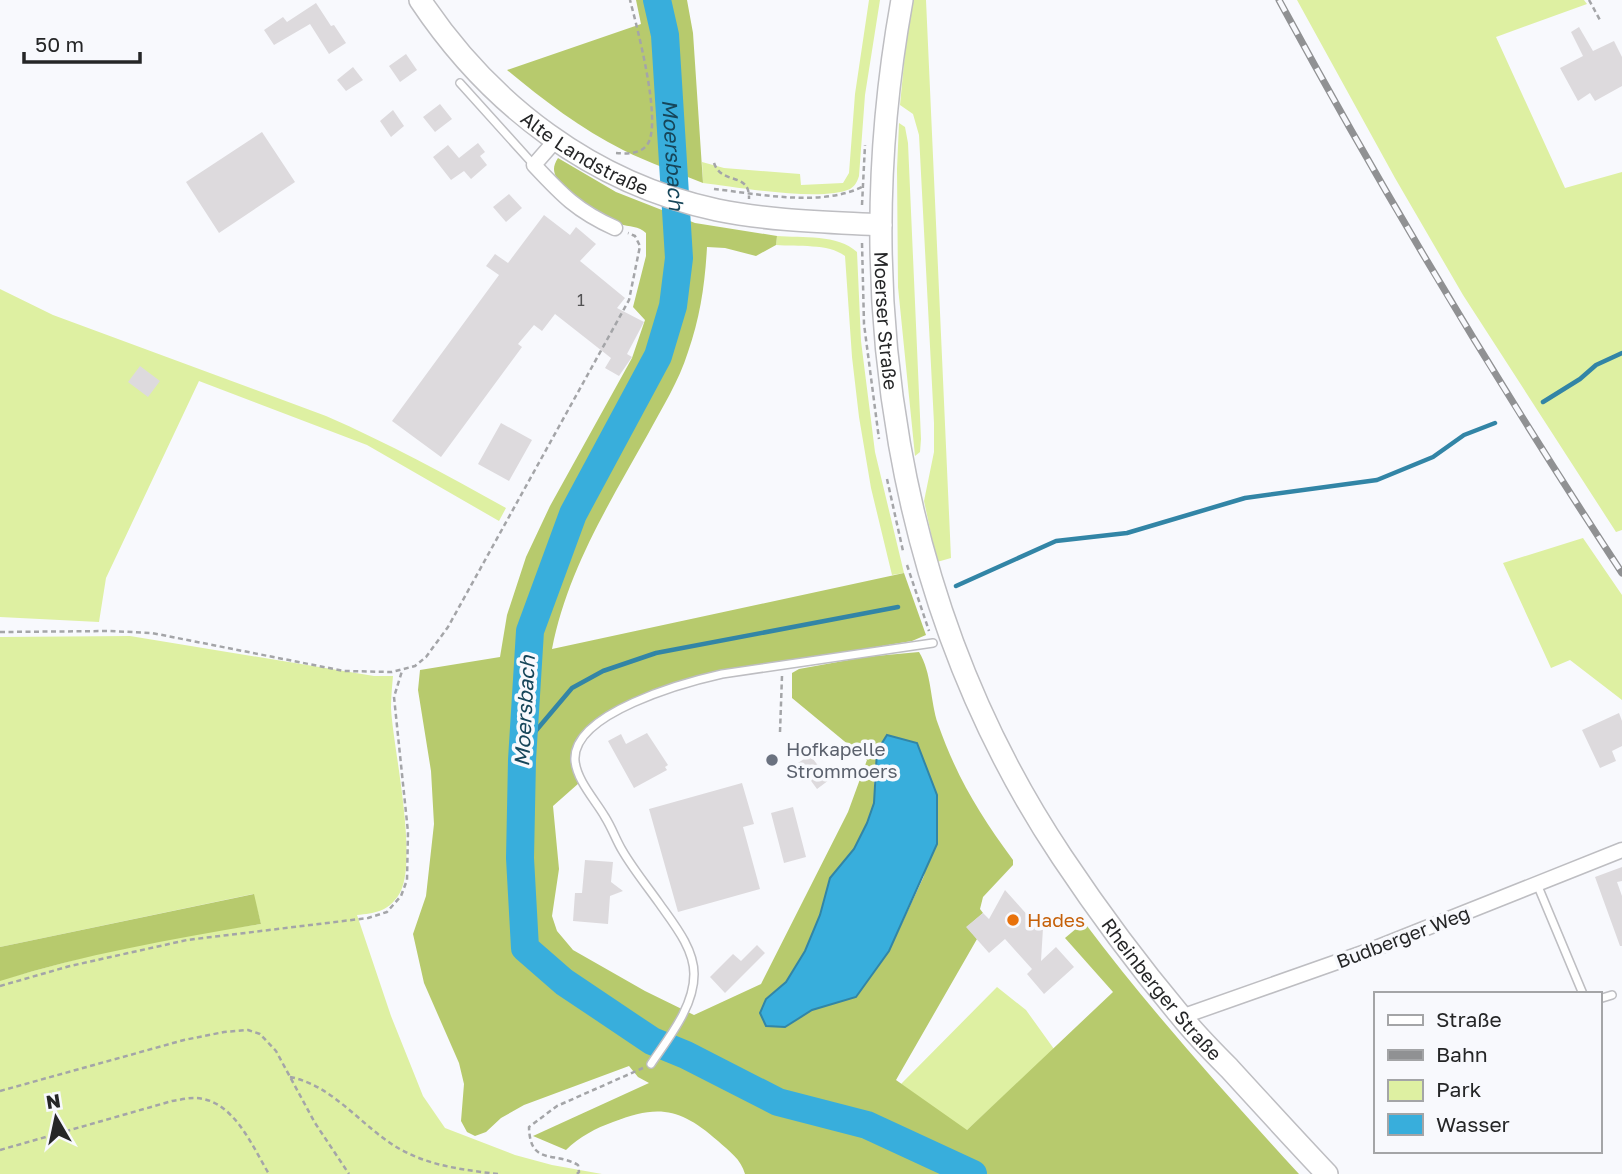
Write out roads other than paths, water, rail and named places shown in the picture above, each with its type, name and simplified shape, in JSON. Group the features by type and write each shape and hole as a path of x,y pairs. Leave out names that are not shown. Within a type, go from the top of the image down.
{"main road":[{"name":"Alte Landstraße","path":"420,0 463,57 524,117 555,141 599,157 650,190 699,205 749,215 872,224"},
{"name":"Moerser Straße","path":"902,0 872,224 899,442 941,639"},
{"name":"Rheinberger Straße","path":"941,639 970,687 1024,796 1062,857 1181,1017 1327,1174"}],"street":[{"path":"555,141 534,165 554,188 588,216 615,228"},
{"name":"Budberger Weg","path":"1181,1017 1371,950 1622,850"}],"lane":[{"path":"460,83 534,165"},
{"path":"651,1064 681,1016 693,988 694,971 689,952 677,929 623,851 577,769 576,751 579,742 590,729 631,704 688,682 722,674 941,639"},
{"path":"1536,884 1582,992"},
{"path":"1601,998 1612,995"}],"water":[{"path":"887,735 917,743 937,795 937,844 889,951 856,997 812,1010 785,1027 766,1026 760,1013 766,999 786,982 805,951 820,915 830,878 854,849 867,823 874,803 877,751"}],"waterway":[{"name":"Moersbach","path":"657,0 665,35 679,258 673,306 658,356 573,514 530,631 522,760 520,858 525,948 564,982 652,1041 686,1055 778,1102 867,1125 973,1174"},
{"path":"1543,402 1580,379 1596,365 1622,353"},
{"path":"956,586 1056,541 1127,533 1245,498 1377,480 1433,457 1464,435 1495,423"},
{"path":"523,746 572,688 603,671 656,653 898,607"}],"railway":[{"path":"1279,0 1444,290 1622,573"}],"place":[{"name":"Hofkapelle Strommoers","path":"772,760"},
{"name":"Hades","path":"1013,920"}]}
